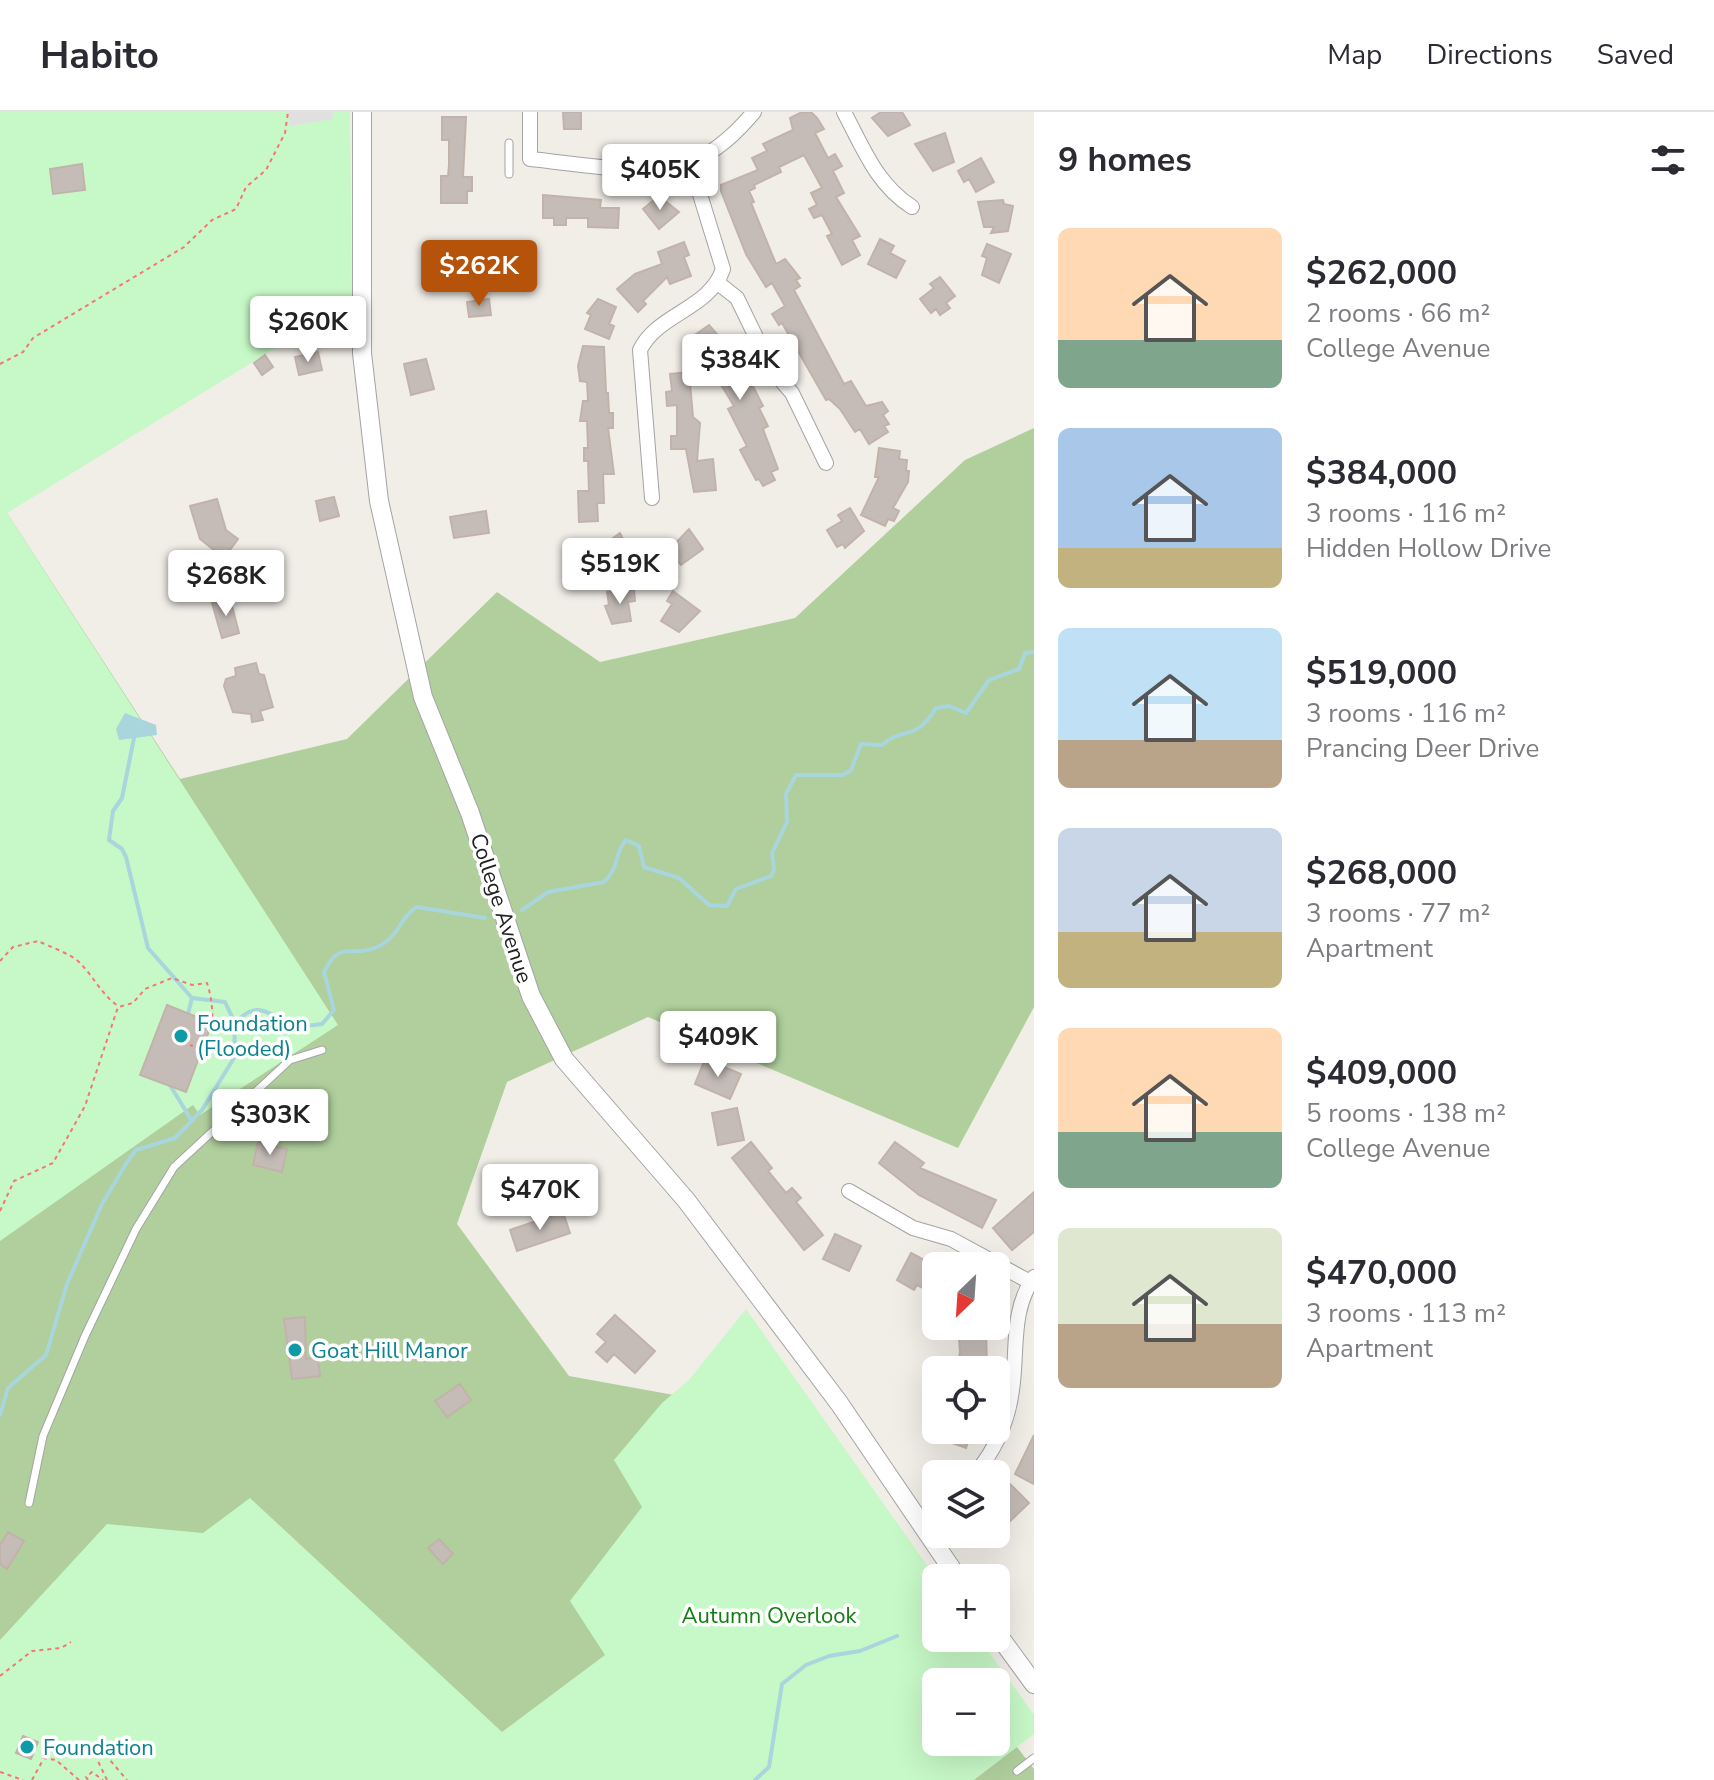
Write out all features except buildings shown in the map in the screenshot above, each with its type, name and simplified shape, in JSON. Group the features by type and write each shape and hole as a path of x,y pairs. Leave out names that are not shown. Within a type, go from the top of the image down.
{"street":[{"name":"College Avenue","path":"362,112 362,353 379,501 423,697 470,813 531,996 564,1059 686,1200 839,1403 948,1564"},
{"path":"530,112 530,159 636,168 690,162 736,133 754,112"},
{"path":"844,112 888,191 912,207"},
{"path":"652,498 640,350 650,335 718,283 722,259 690,162"},
{"path":"718,283 737,298 772,370 792,393 826,463"},
{"path":"849,1191 913,1228 951,1239 1032,1280 1016,1326 1007,1417 984,1460"},
{"path":"1010,1651 1034,1684"}],"lane":[{"path":"509,143 509,174"},
{"path":"509,158 530,159"},
{"path":"29,1503 43,1436 79,1349 136,1229 174,1167 290,1060 322,1050"},
{"path":"1017,1771 1034,1758"}],"path":[{"path":"0,364 23,352 33,338 184,247 212,220 236,209 246,187 266,170 285,133 288,112"},
{"path":"0,961 13,947 38,941 79,962 99,984 104,998 118,1007 133,1003 145,989 172,978 192,985 207,983 212,1025 208,1044 202,1049 190,1045"},
{"path":"0,1211 14,1181 53,1163 85,1106 118,1007"},
{"path":"0,1676 32,1651 61,1648 71,1642"},
{"path":"105,1780 95,1755 103,1752 127,1780"},
{"path":"32,1780 44,1758 56,1760 79,1780"},
{"path":"0,1772 23,1780"},
{"path":"88,1780 86,1777 92,1772 105,1780"}],"green space":[{"path":"0,112 350,112 352,301 7,513 338,1025 200,1115 193,1105 0,1241"},
{"name":"Autumn Overlook","path":"1034,428 1034,1007 958,1148 648,1017 507,1082 457,1224 569,1376 729,1405 926,1668 922,1668 922,1756 1010,1756 1010,1738 1034,1769 1034,1780 0,1780 0,442 7,513 180,779 347,739 497,592 600,662 795,618 965,460"},
{"name":"Autumn Overlook","path":"746,1309 926,1564 922,1564 922,1652 989,1652 1000,1668 922,1668 922,1756 1005,1756 974,1780 0,1780 0,1640 107,1524 203,1533 250,1498 502,1732 605,1655 570,1601 642,1507 614,1460 662,1403 689,1380"},
{"path":"1010,1681 1034,1715 1034,1734 1010,1752"}],"shaded area":[{"path":"288,112 333,112 333,119 290,126"}],"water":[{"path":"125,713 156,725 157,735 119,740 116,729"}],"waterway":[{"path":"522,910 548,892 604,882 626,840 639,846 644,867 679,878 709,905 727,906 736,889 771,876 774,870 772,853 787,822 786,794 796,775 843,775 851,770 861,744 882,745 896,736 916,730 936,708 949,706 966,713 989,680 1019,669 1025,653 1034,652"},
{"path":"134,738 122,798 113,811 109,840 122,849 126,857 148,948 192,998 225,1002 235,1023"},
{"path":"0,1415 8,1388 46,1355 67,1284 102,1204 127,1162 136,1150 175,1138 202,1110 234,1058 235,1023 244,1015 260,1010 295,1025 322,1024 334,1010 324,972 330,962 341,952 368,950 384,943 417,907 485,918"},
{"path":"187,1018 192,998"},
{"path":"168,1082 192,1121"},
{"path":"755,1780 769,1767 782,1684 806,1665 829,1656 860,1651 897,1636"}],"place":[{"name":"Foundation (Flooded)","path":"181,1036"},
{"name":"Goat Hill Manor","path":"295,1350"},
{"name":"Foundation","path":"27,1747"}]}
